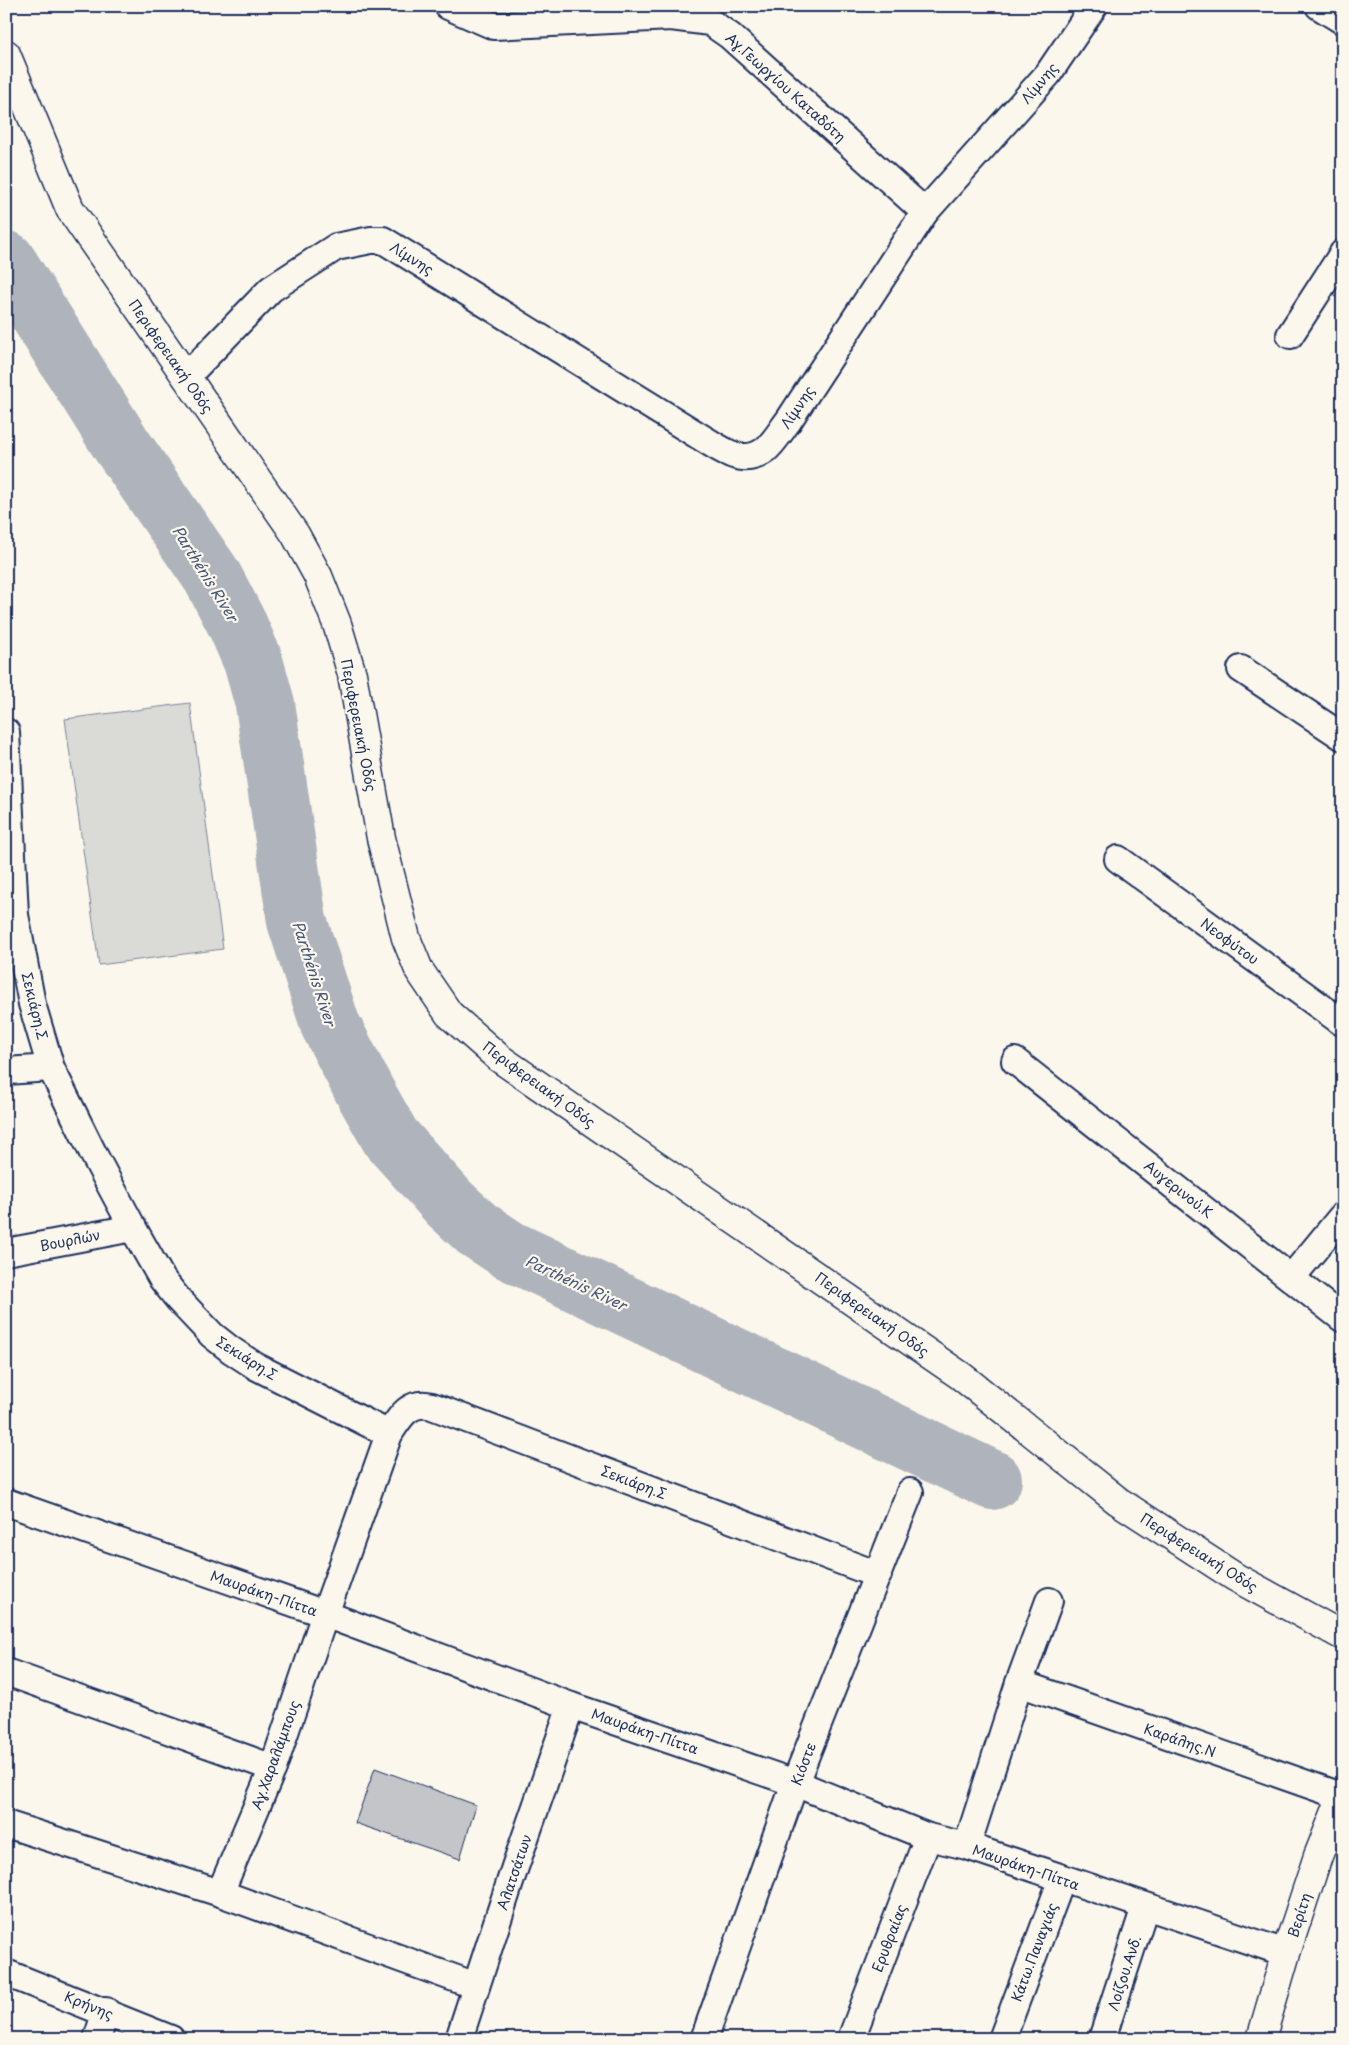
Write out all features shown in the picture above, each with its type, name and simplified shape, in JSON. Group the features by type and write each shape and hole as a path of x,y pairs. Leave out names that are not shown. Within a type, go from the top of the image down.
{"main road":[{"name":"Περιφερειακή Οδός","path":"6,54 70,210 295,534 318,576 337,624 352,674 381,838 406,938 419,970 449,1014 498,1058 961,1376 1118,1501 1235,1577 1343,1636"},
{"name":"Βερίτη","path":"1261,2039 1286,1953 1318,1856 1342,1795"}],"street":[{"name":"Αγ.Γεωργίου Καταδότη","path":"448,6 494,26 670,17 710,22 730,36 924,212"},
{"name":"Λίμνης","path":"186,377 271,289 336,247 371,240 383,240 699,436 735,456 748,459 766,450 789,420 924,212 1048,74 1094,6"},
{"path":"1319,6 1343,21"},
{"path":"1290,335 1343,253"},
{"path":"1242,669 1343,737"},
{"name":"Σεκιάρη.Σ","path":"6,732 15,915 32,1004 51,1068 94,1154 162,1279 212,1336 258,1367 389,1434 406,1410 416,1405 432,1406 878,1575"},
{"name":"Νεοφύτου","path":"1118,858 1343,1023"},
{"name":"Αυγερινού.Κ","path":"1015,1061 1343,1319"},
{"path":"6,1071 51,1068"},
{"path":"1292,1278 1343,1215"},
{"name":"Βουρλών","path":"6,1252 133,1228"},
{"name":"Αγ.Χαραλάμπους","path":"220,1894 273,1768 324,1614 389,1434"},
{"name":"Κιόστε","path":"704,2039 795,1783 910,1492"},
{"name":"Μαυράκη-Πίττα","path":"6,1502 324,1614 571,1706 795,1783 928,1837 967,1846 1286,1953"},
{"path":"967,1846 1018,1683 1049,1601"},
{"path":"6,1672 273,1768"},
{"name":"Καράλης.Ν","path":"1018,1683 1342,1795"},
{"name":"Αλατσάτων","path":"460,2039 476,1986 571,1706"},
{"path":"6,1824 220,1894 476,1986"},
{"name":"Ερυθραίας","path":"851,2039 928,1837"},
{"name":"Κάτω.Παναγιάς","path":"1004,2032 1062,1879"},
{"name":"Λοίζου.Ανδ.","path":"1102,2039 1146,1907"},
{"name":"Κρήνης","path":"6,1973 106,2011 171,2039"},
{"path":"96,2039 106,2011"}],"shaded area":[{"path":"190,703 223,949 99,965 65,719"}],"building":[{"path":"375,1768 476,1805 460,1859 355,1823"}],"waterway":[{"name":"Parthénis River","path":"6,261 121,444 212,576 237,624 253,661 265,704 297,921 330,1024 391,1138 449,1203 477,1229 509,1250 992,1480"}]}
